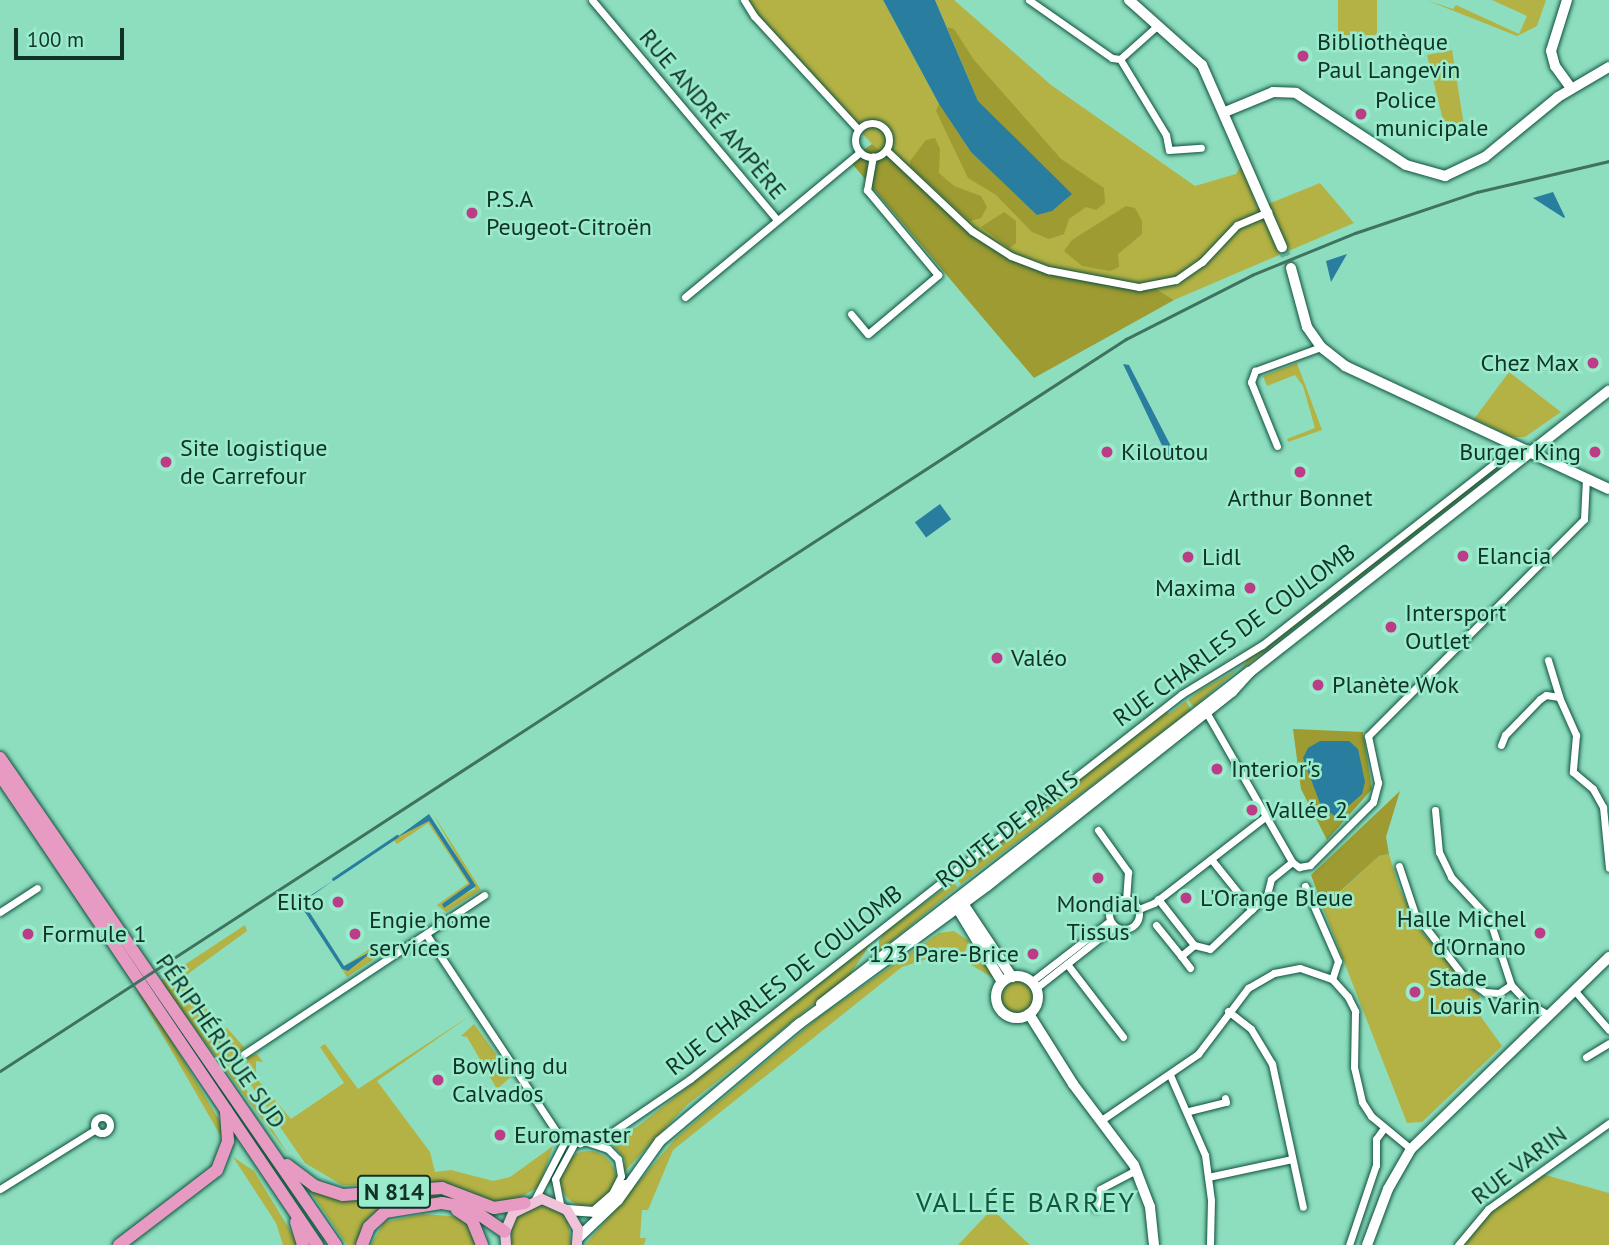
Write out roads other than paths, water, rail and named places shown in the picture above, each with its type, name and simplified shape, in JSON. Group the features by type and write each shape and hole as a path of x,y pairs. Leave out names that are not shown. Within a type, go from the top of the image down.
{"highway":[{"name":"PÉRIPHÉRIQUE SUD","path":"0,758 336,1245"},
{"name":"PÉRIPHÉRIQUE SUD","path":"0,775 317,1245"},
{"path":"118,1245 218,1170 228,1141 226,1110"},
{"name":"N 814","path":"273,1152 309,1182 337,1194 446,1188 494,1208 530,1202"},
{"name":"N 814","path":"362,1245 369,1227 385,1212 445,1203 470,1208 505,1241"},
{"name":"N 814","path":"436,1206 472,1220 482,1245"},
{"path":"296,1214 303,1245"}],"main road":[{"path":"1129,0 1202,65 1225,112 1282,247"},
{"path":"1567,0 1552,55 1571,88"},
{"path":"1225,112 1273,92 1296,93 1406,165 1441,176 1485,157 1558,97 1609,66"},
{"path":"1291,268 1304,319 1321,347 1363,377 1609,489"},
{"name":"ROUTE DE PARIS","path":"578,1242 601,1220 660,1141 693,1110 795,1027 1205,713 1250,672 1609,391"},
{"name":"ROUTE DE PARIS","path":"957,902 1208,699 1250,672"},
{"path":"957,902 1012,977 1034,985 1037,1004 1029,1014 1017,1018 1002,1012 996,998 1002,982 1012,977"},
{"path":"957,902 1002,982"},
{"path":"1367,1245 1388,1189 1412,1149 1609,957"},
{"path":"1029,1014 1136,1170 1150,1207 1154,1245"},
{"name":"ROUTE DE PARIS","path":"563,1207 594,1212 625,1185"},
{"path":"505,1241 509,1218 530,1202 563,1207 578,1242"}],"street":[{"name":"RUE ANDRÉ AMPÈRE","path":"592,0 777,220"},
{"path":"744,0 754,16 858,129"},
{"path":"1029,0 1120,59 1166,135 1169,150 1202,148"},
{"path":"1120,59 1158,24"},
{"path":"871,122 881,124 890,136 886,150 873,157 860,152 855,141 858,129 871,122"},
{"path":"886,150 972,231 1011,256 1048,270 1139,287 1175,280 1202,262 1237,226 1268,212"},
{"path":"685,297 860,152"},
{"path":"851,314 868,334 938,275 867,190 873,157"},
{"path":"1277,446 1251,382 1255,371 1321,347"},
{"name":"RUE CHARLES DE COULOMB","path":"566,1139 586,1142 632,1121 690,1079 1182,694 1262,645 1515,447"},
{"path":"1208,699 1205,713 1292,862 1303,867 1315,861 1373,802 1378,783 1368,736 1584,519 1582,488 1586,478"},
{"path":"1548,660 1559,697 1576,735 1573,772 1593,789 1603,807 1609,868"},
{"path":"1501,745 1504,735 1539,699 1546,695 1559,697"},
{"path":"1435,810 1439,852 1451,877 1489,918 1511,985 1528,1003 1549,1015"},
{"path":"1034,985 1113,923 1133,927 1139,909 1158,899 1265,817"},
{"path":"1098,830 1128,872 1126,899"},
{"path":"1210,859 1252,910"},
{"path":"1181,956 1194,945 1215,947 1267,895 1270,879 1292,862"},
{"path":"1399,866 1415,914 1465,978 1485,992 1499,993 1511,985"},
{"path":"1306,886 1338,961 1332,979"},
{"path":"0,912 37,888"},
{"path":"244,1054 484,895"},
{"path":"1126,899 1139,909"},
{"path":"1113,923 1111,907 1126,899"},
{"path":"1158,899 1194,945"},
{"path":"1034,985 1067,964 1113,923"},
{"path":"1156,925 1190,968"},
{"path":"426,934 552,1126 566,1139 530,1202"},
{"path":"1067,964 1123,1037"},
{"path":"1100,1121 1170,1075 1206,1046 1228,1011 1248,988 1281,971 1308,969 1332,979 1355,1011 1354,1067 1362,1102 1384,1128 1412,1149"},
{"path":"1574,990 1609,1030"},
{"path":"1228,1011 1251,1029 1272,1064 1303,1207"},
{"path":"1586,1057 1609,1043"},
{"path":"1170,1075 1189,1111 1209,1177 1210,1245"},
{"path":"1189,1111 1226,1102 1225,1098"},
{"name":"RUE VARIN","path":"1458,1245 1488,1209 1609,1123"},
{"path":"1349,1245 1376,1165 1376,1139 1384,1128"},
{"path":"0,1189 96,1129"},
{"path":"563,1207 555,1179 575,1142"},
{"path":"586,1142 602,1146 618,1159 621,1176 613,1194"},
{"path":"1209,1177 1292,1159"},
{"path":"1096,1208 1100,1189 1136,1170"}],"water":[{"path":"883,0 935,0 978,101 1072,194 1052,211 1037,215 971,152 939,104"},
{"path":"1553,192 1565,217 1564,218 1533,198"},
{"path":"1347,254 1331,282 1326,261"},
{"path":"1123,364 1129,365 1175,454 1173,459 1168,458"},
{"path":"940,504 951,519 926,538 915,522"},
{"path":"1320,741 1349,741 1358,749 1365,782 1362,794 1336,817 1321,806 1303,758 1308,748"},
{"path":"429,814 476,886 444,908 442,904 470,884 429,821 396,838"},
{"path":"334,880 303,902 344,966 377,948 348,971 342,969 299,903"}],"waterway":[{"path":"333,879 397,836"}],"tunnel":[{"path":"1282,247 1291,268"}],"railway":[{"path":"0,1071 1126,339 1252,275 1355,233 1477,192 1609,161"}],"place":[{"name":"Bibliothèque Paul Langevin","path":"1303,56"},
{"name":"Police municipale","path":"1361,114"},
{"name":"P.S.A Peugeot-Citroën","path":"472,213"},
{"name":"Chez Max","path":"1593,363"},
{"name":"Kiloutou","path":"1107,452"},
{"name":"Burger King","path":"1595,452"},
{"name":"Site logistique de Carrefour","path":"166,462"},
{"name":"Arthur Bonnet","path":"1300,472"},
{"name":"Elancia","path":"1463,556"},
{"name":"Lidl","path":"1188,557"},
{"name":"Maxima","path":"1250,588"},
{"name":"Intersport Outlet","path":"1391,627"},
{"name":"Valéo","path":"997,658"},
{"name":"Planète Wok","path":"1318,685"},
{"name":"Interior's","path":"1217,769"},
{"name":"Vallée 2","path":"1252,810"},
{"name":"Mondial Tissus","path":"1098,878"},
{"name":"L'Orange Bleue","path":"1186,898"},
{"name":"Elito","path":"338,902"},
{"name":"Halle Michel d'Ornano","path":"1540,933"},
{"name":"Formule 1","path":"28,934"},
{"name":"Engie home services","path":"355,934"},
{"name":"123 Pare-Brice","path":"1033,954"},
{"name":"Stade Louis Varin","path":"1415,992"},
{"name":"Bowling du Calvados","path":"438,1080"},
{"name":"Euromaster","path":"500,1135"}],"district":[{"name":"VALLÉE BARREY","path":"1026,1202"}]}
